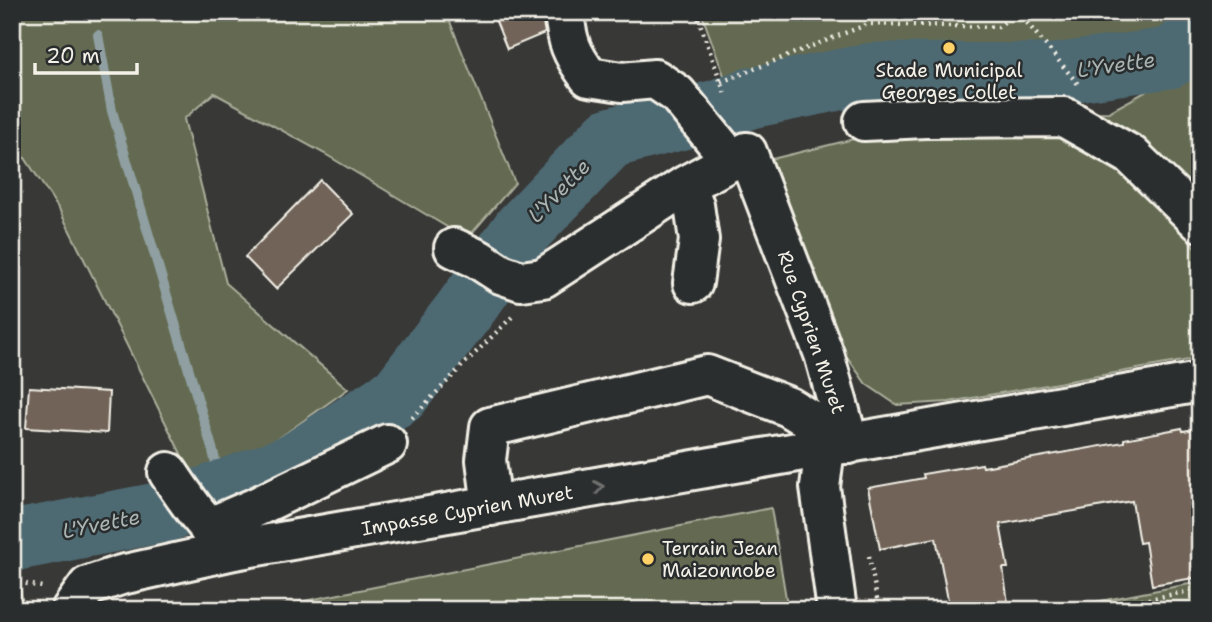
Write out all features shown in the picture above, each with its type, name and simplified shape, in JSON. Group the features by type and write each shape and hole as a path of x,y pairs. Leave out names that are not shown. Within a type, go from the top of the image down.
{"street":[{"path":"478,260 520,281 543,278 686,185 726,153 677,94 655,79 622,82 589,77 575,59 566,37 564,12"},
{"path":"864,121 1064,117 1130,155 1200,222"},
{"name":"Rue Cyprien Muret","path":"726,153 747,152 824,354 837,446"},
{"path":"686,185 694,205 699,240 693,283"},
{"path":"492,506 486,460 490,427 707,375 789,407 837,446 1200,382"},
{"path":"172,477 213,531 252,509 387,444"},
{"path":"837,446 820,487 837,610"},
{"name":"Impasse Cyprien Muret","path":"79,598 213,531 435,516 837,446"}],"path":[{"path":"696,12 726,94"},
{"path":"721,82 869,24 998,27 1018,12 1074,79"},
{"path":"387,444 461,366 521,310"},
{"path":"1093,610 1200,589"}],"green space":[{"path":"12,12 446,12 515,183 467,239 325,154 214,93 184,119 226,283 348,389 268,446 192,476 60,211 25,158 12,156"},
{"name":"Stade Municipal Georges Collet","path":"701,12 1200,12 1200,38 1169,58 1054,74 873,73 733,100"},
{"path":"1200,62 1200,206 1121,160 1200,253 1200,358 949,402 897,405 866,384 843,351 764,161 862,137 925,118 1109,112"},
{"name":"Terrain Jean Maizonnobe","path":"771,508 788,610 259,610"},
{"path":"12,545 24,610 12,610"},
{"path":"1200,582 1200,610 1053,610"}],"building":[{"path":"511,12 539,12 545,33 507,49 495,19"},
{"path":"320,180 353,214 276,289 245,257"},
{"path":"29,387 109,392 107,433 26,428"},
{"path":"1182,428 1183,431 1200,428 1200,491 1194,492 1200,523 1200,577 1152,585 1145,542 1139,543 1132,501 1000,524 1008,568 1003,568 1009,610 950,610 936,538 880,549 868,488 924,478 923,474 982,464 983,467 1124,442 1124,439"}],"waterway":[{"path":"98,35 112,111 213,451 222,491"},
{"name":"L'Yvette","path":"12,541 168,511 294,464 399,395 523,229 610,138 717,110 750,98 873,73 1054,74 1169,58 1200,38"}],"place":[{"name":"Stade Municipal Georges Collet","path":"949,48"},
{"name":"Terrain Jean Maizonnobe","path":"648,559"}]}
